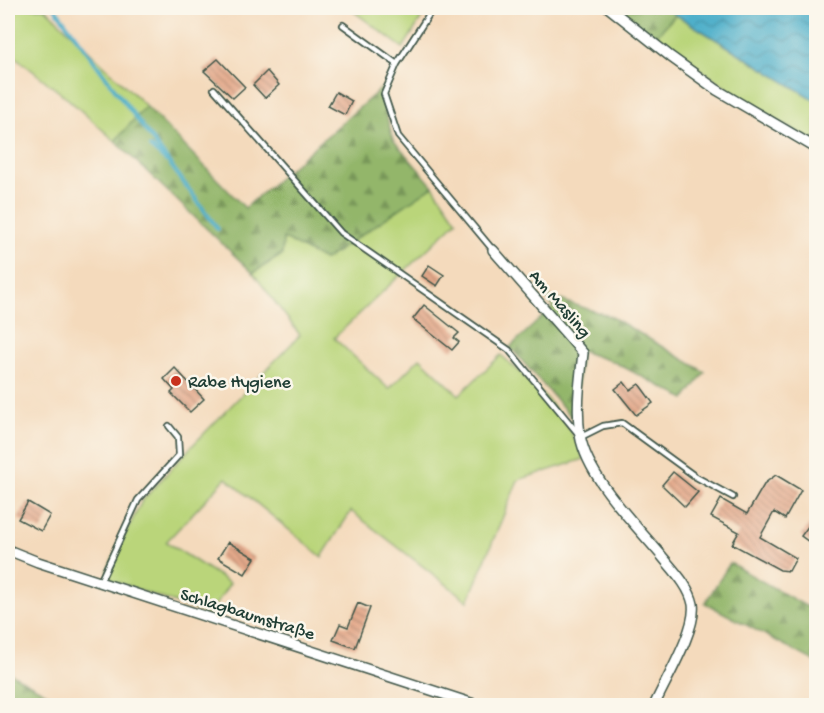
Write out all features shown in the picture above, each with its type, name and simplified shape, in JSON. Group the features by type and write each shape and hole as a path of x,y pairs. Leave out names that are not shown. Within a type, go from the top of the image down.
{"street":[{"path":"609,8 717,90 816,148"},
{"name":"Am Masling","path":"493,250 583,353 578,404 581,437 587,457 609,492 678,575 693,605 691,625 654,705"},
{"name":"Schlagbaumstraße","path":"8,550 480,705"}],"lane":[{"name":"Am Masling","path":"433,8 397,64 384,94 398,136 493,250"},
{"path":"343,25 397,64"},
{"path":"214,89 340,233 509,350 581,437 603,426 622,423 696,477 733,497"},
{"path":"100,582 138,500 179,455 178,437 169,426"}],"green space":[{"path":"8,8 45,8 146,106 115,141 68,99 8,51"},
{"path":"349,8 428,8 403,48"},
{"path":"618,8 665,8 676,14 655,37"},
{"path":"676,15 816,101 816,143 754,107 655,37"},
{"path":"384,86 381,95 393,140 433,186 324,260 283,238 282,254 253,273 115,141 146,106 245,208"},
{"path":"433,186 457,221 334,338 389,389 420,358 459,395 501,355 538,390 559,414 577,442 584,459 518,480 468,601 351,511 322,557 226,478 166,542 230,583 209,615 111,580 107,570 142,501 189,449 300,335 253,273 282,255 283,238 325,260"},
{"path":"545,295 612,317 705,372 685,399 614,362 581,351 574,420 510,347 553,307"},
{"path":"730,563 816,612 816,662 705,603"},
{"path":"8,672 68,705 8,705"}],"water":[{"path":"665,8 816,8 816,101"}],"building":[{"path":"218,59 245,87 233,98 204,71"},
{"path":"267,71 279,85 265,98 253,85"},
{"path":"336,92 352,101 345,115 328,106"},
{"path":"429,265 444,275 437,286 422,276"},
{"path":"424,305 459,333 454,338 459,342 452,350 413,319"},
{"path":"175,368 204,399 190,412 171,393 174,390 164,379"},
{"path":"624,382 630,390 639,384 653,403 636,415 615,389"},
{"path":"673,472 698,492 685,507 662,485"},
{"path":"776,475 801,490 785,519 774,512 760,537 796,558 789,571 780,570 732,544 739,532 711,517 721,499 747,514 765,483"},
{"path":"28,502 50,515 41,531 18,519"},
{"path":"809,525 816,530 816,547 801,536"},
{"path":"228,542 255,558 245,574 218,558"},
{"path":"358,603 370,608 355,648 333,640 340,624 348,627"}],"waterway":[{"path":"55,8 218,229"},
{"path":"150,147 166,161"}],"place":[{"name":"Rabe Hygiene","path":"176,381"}]}
